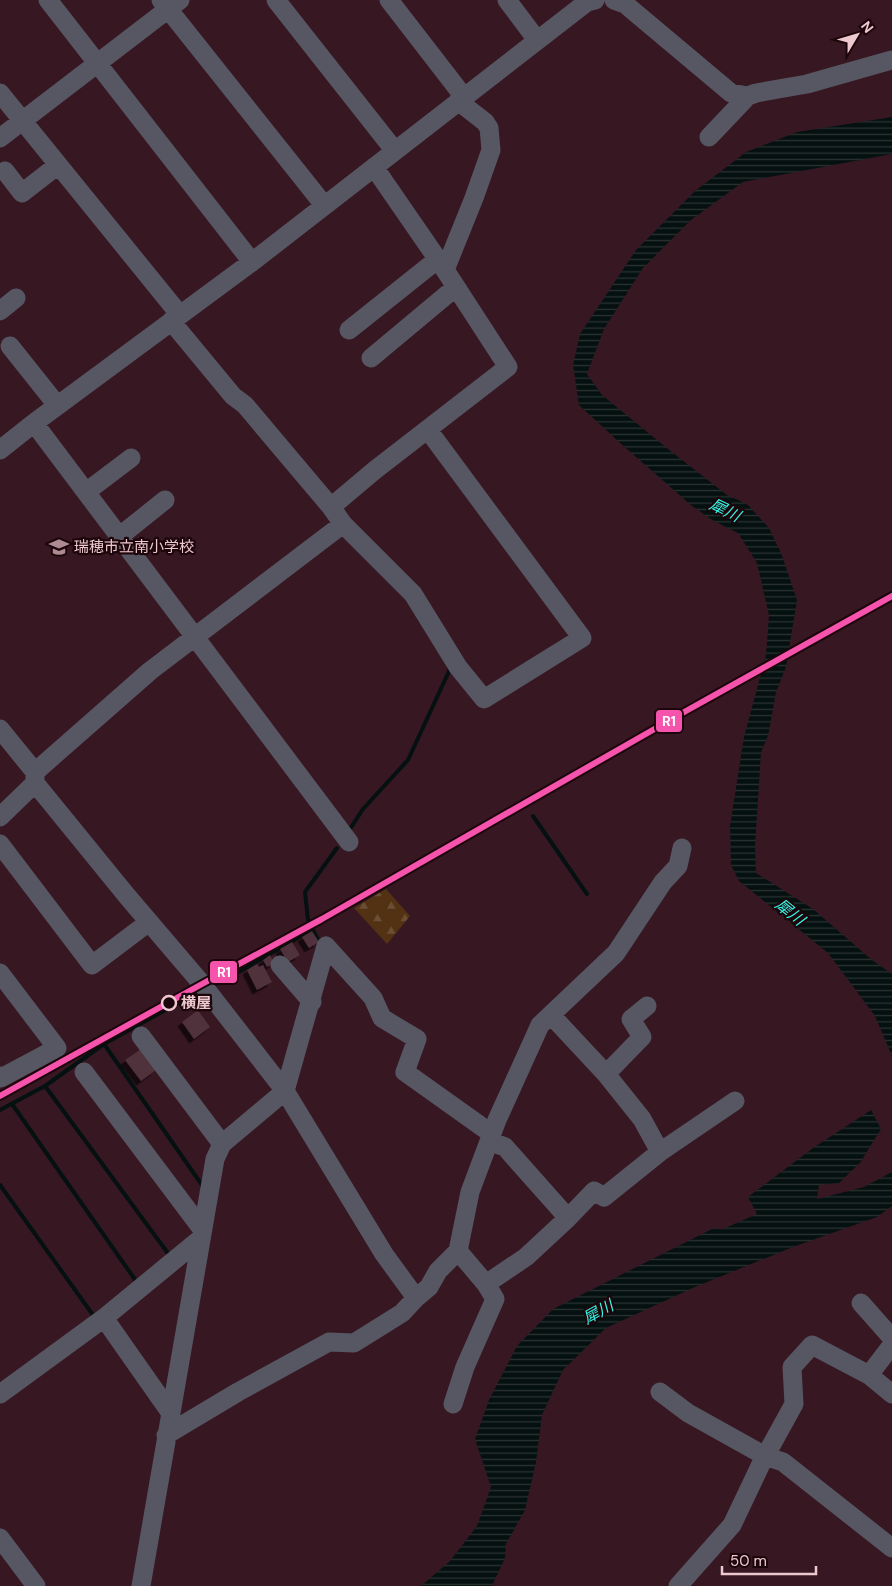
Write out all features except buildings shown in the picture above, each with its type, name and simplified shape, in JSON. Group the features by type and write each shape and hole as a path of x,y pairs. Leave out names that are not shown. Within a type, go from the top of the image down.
{"street":[{"path":"48,0 252,262"},
{"path":"276,0 395,151"},
{"path":"349,330 441,265 474,198 491,150 489,128 461,99 389,0"},
{"path":"507,0 537,40"},
{"path":"614,0 625,4 731,93 748,96"},
{"path":"1,446 252,262 537,40 590,1"},
{"path":"0,138 97,63 169,3 324,205"},
{"path":"709,137 748,96 807,84 892,60"},
{"path":"0,93 58,165 234,396 245,405 331,507 342,524 413,594 458,666 484,700 582,638 428,430"},
{"path":"5,171 22,193 58,165"},
{"path":"331,507 375,470 508,367 374,167"},
{"path":"371,358 456,287"},
{"path":"0,311 16,298"},
{"path":"10,346 57,406"},
{"path":"34,423 349,842"},
{"path":"86,492 131,458"},
{"path":"120,536 165,500"},
{"path":"0,818 35,778 94,719 194,636 342,524"},
{"path":"0,729 35,778 149,922 202,984 285,1091 384,1254 416,1298"},
{"path":"0,844 92,965 149,922"},
{"path":"166,1435 238,1392 329,1342 354,1343 402,1313 429,1287 438,1271 458,1251 470,1192 491,1137 540,1025 616,953 663,882 678,866 682,848"},
{"path":"141,1586 215,1159 222,1144 285,1091 312,1002 326,946 373,998 382,1018 417,1040 406,1072 505,1148 568,1218"},
{"path":"280,965 312,1002"},
{"path":"0,973 57,1048 1,1078 0,1076"},
{"path":"606,1074 642,1037 631,1020 646,1006"},
{"path":"551,1015 606,1074 642,1119 660,1152"},
{"path":"141,1036 222,1144"},
{"path":"84,1072 201,1234"},
{"path":"486,1284 526,1257 594,1191 604,1197 660,1152 735,1101"},
{"path":"0,1394 104,1318 201,1234"},
{"path":"453,1404 465,1367 495,1299 486,1284 458,1251"},
{"path":"861,1304 892,1338"},
{"path":"104,1318 170,1412"},
{"path":"678,1586 732,1525 765,1456 794,1404 792,1367 812,1345 869,1375 892,1394"},
{"path":"869,1375 892,1345"},
{"path":"660,1392 688,1413 765,1456 783,1462 892,1548"},
{"path":"0,1538 36,1586"}],"green space":[{"path":"386,889 410,916 387,944 354,908"}],"water":[{"name":"犀川","path":"892,117 892,154 743,182 691,220 643,268 604,329 587,374 602,395 673,453 727,495 747,504 769,528 781,553 797,600 786,667 776,692 768,736 761,752 755,847 756,873 813,909 872,960 892,974 892,1056 875,1016 828,953 739,881 731,865 730,826 744,737 766,655 769,615 757,563 738,533 714,521 692,506 579,405 573,365 580,334 636,250 695,191 746,152 797,132"},
{"name":"犀川","path":"871,1110 881,1129 860,1163 839,1183 819,1185 817,1199 864,1187 892,1172 892,1206 877,1217 793,1247 695,1287 606,1328 563,1370 542,1415 536,1462 525,1510 506,1544 505,1558 492,1586 421,1586 450,1561 477,1526 491,1487 475,1439 489,1400 517,1346 553,1309 714,1228 723,1229 757,1214 748,1197 813,1148"}],"waterway":[{"path":"350,829 363,809 408,760 450,669 449,667"},
{"path":"533,816 587,894"},
{"path":"320,944 308,920 305,892 337,848"},
{"path":"210,987 313,929"},
{"path":"0,1110 45,1086 104,1044 198,992"},
{"path":"104,1044 204,1188"},
{"path":"45,1086 170,1256"},
{"path":"12,1104 136,1281"},
{"path":"0,1185 93,1315"}],"transit line":[{"name":"R1","path":"0,1096 322,919 686,711 892,596"}],"place":[{"name":"瑞穂市立南小学校","path":"59,547"},
{"name":"横屋","path":"169,1003"}]}
